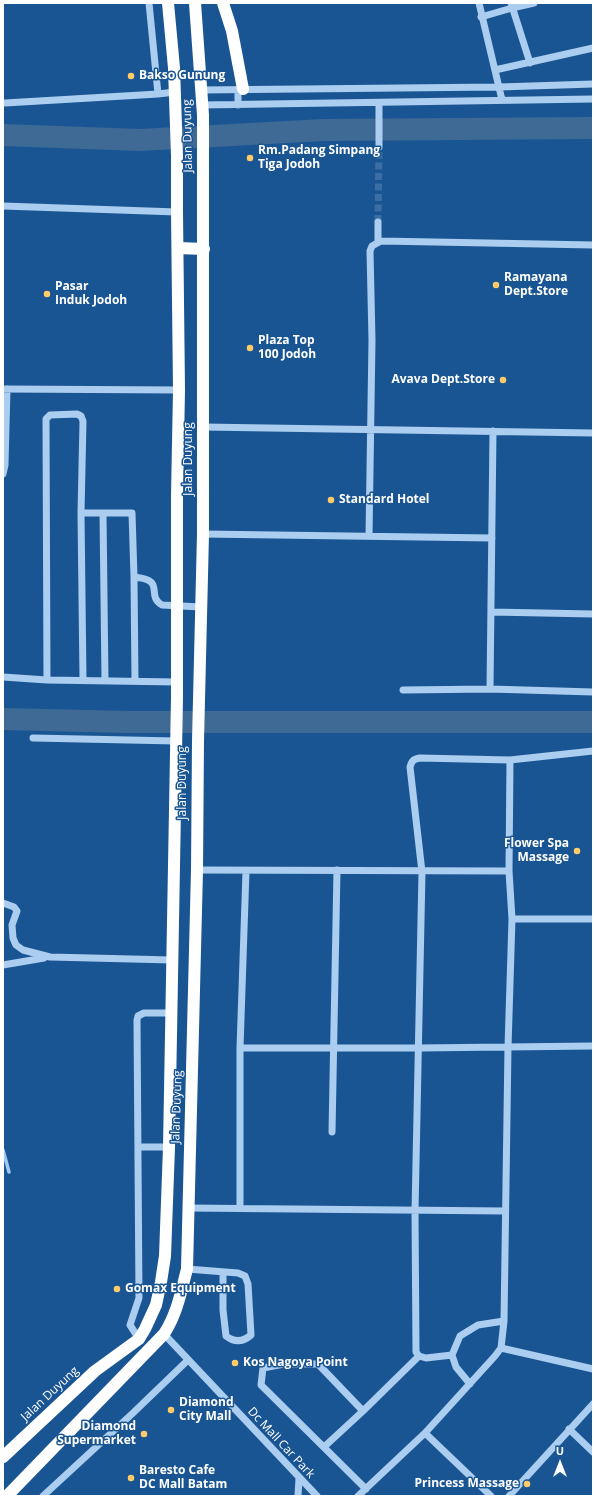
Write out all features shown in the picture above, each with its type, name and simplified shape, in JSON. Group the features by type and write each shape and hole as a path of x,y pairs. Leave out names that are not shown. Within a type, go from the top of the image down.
{"highway":[{"name":"Jalan Duyung","path":"3,1457 95,1371 139,1339 156,1305 166,1256 172,1013 177,697 179,390 177,212 178,156 168,3"},
{"name":"Jalan Duyung","path":"7,1496 164,1334 180,1300 187,1269 197,870 203,427 203,151 201,90 195,3"},
{"path":"223,3 232,31 241,89"},
{"path":"178,248 204,249"},
{"path":"170,1074 192,1075"}],"street":[{"path":"149,3 158,94"},
{"path":"479,3 481,17 502,100"},
{"path":"481,17 512,5 534,3"},
{"path":"512,5 530,63"},
{"path":"495,70 593,48"},
{"path":"201,90 499,87 593,84"},
{"path":"238,105 241,89"},
{"path":"5,103 175,92"},
{"path":"202,110 238,105 593,99"},
{"path":"379,103 379,147"},
{"path":"3,206 177,212"},
{"path":"378,222 378,242"},
{"path":"369,536 372,340 370,251 372,246 381,241 593,245"},
{"path":"3,474 5,464 5,389 179,390"},
{"path":"47,680 46,419 50,415 77,414 81,416 83,421 83,680"},
{"path":"203,427 593,433"},
{"path":"490,689 493,431"},
{"path":"82,513 132,512 133,514 135,681"},
{"path":"104,513 105,680"},
{"path":"202,534 492,538"},
{"path":"134,577 146,578 150,580 159,603 166,606 201,607"},
{"path":"491,612 593,614"},
{"path":"3,677 47,680 176,682"},
{"path":"403,690 490,689 593,692"},
{"path":"33,738 176,738"},
{"path":"452,1355 426,1358 417,1354 416,1348 415,1211 422,872 410,767 411,761 420,758 510,760 593,751"},
{"path":"358,1496 425,1433 501,1348 504,1321 504,1211 512,919 509,871 510,760"},
{"path":"197,870 337,870 422,872 509,871"},
{"path":"332,1132 335,1048 337,870"},
{"path":"240,1208 240,1048 246,871"},
{"path":"3,903 14,907 17,910 12,925 13,938 16,945 23,950 50,957"},
{"path":"512,919 593,919"},
{"path":"3,965 50,957 172,960"},
{"path":"139,1339 130,1325 139,1298 137,1020 138,1016 144,1013 172,1013"},
{"path":"240,1048 593,1046"},
{"path":"139,1147 169,1146"},
{"path":"188,1208 504,1211"},
{"path":"187,1269 238,1273 245,1276 248,1284 251,1335 246,1340 232,1340 226,1336 223,1310 223,1272"},
{"path":"470,1384 456,1367 452,1355 460,1336 478,1325 504,1321"},
{"name":"Dc Mall Car Park","path":"164,1334 298,1478 317,1496"},
{"path":"501,1348 593,1369"},
{"path":"324,1447 419,1356"},
{"path":"43,1496 188,1360"},
{"path":"363,1411 318,1364 284,1364 263,1368 261,1385 366,1489"},
{"path":"509,1496 593,1404"},
{"path":"569,1429 593,1452"},
{"path":"425,1433 491,1496"},
{"path":"298,1478 298,1496"}],"waterway":[{"path":"3,135 140,140 324,130 593,128"},
{"path":"3,719 128,722 593,722"},
{"path":"3,1150 9,1172"}],"tunnel":[{"path":"378,222 379,147"}],"place":[{"name":"Bakso Gunung","path":"131,76"},
{"name":"Rm.Padang Simpang Tiga Jodoh","path":"250,158"},
{"name":"Ramayana Dept.Store","path":"496,285"},
{"name":"Pasar Induk Jodoh","path":"47,294"},
{"name":"Plaza Top 100 Jodoh","path":"250,348"},
{"name":"Avava Dept.Store","path":"503,380"},
{"name":"Standard Hotel","path":"331,500"},
{"name":"Flower Spa Massage","path":"577,851"},
{"name":"Gomax Equipment","path":"117,1289"},
{"name":"Kos Nagoya Point","path":"235,1363"},
{"name":"Diamond City Mall","path":"171,1410"},
{"name":"Diamond Supermarket","path":"144,1434"},
{"name":"Baresto Cafe DC Mall Batam","path":"131,1478"},
{"name":"Princess Massage","path":"527,1484"}]}
